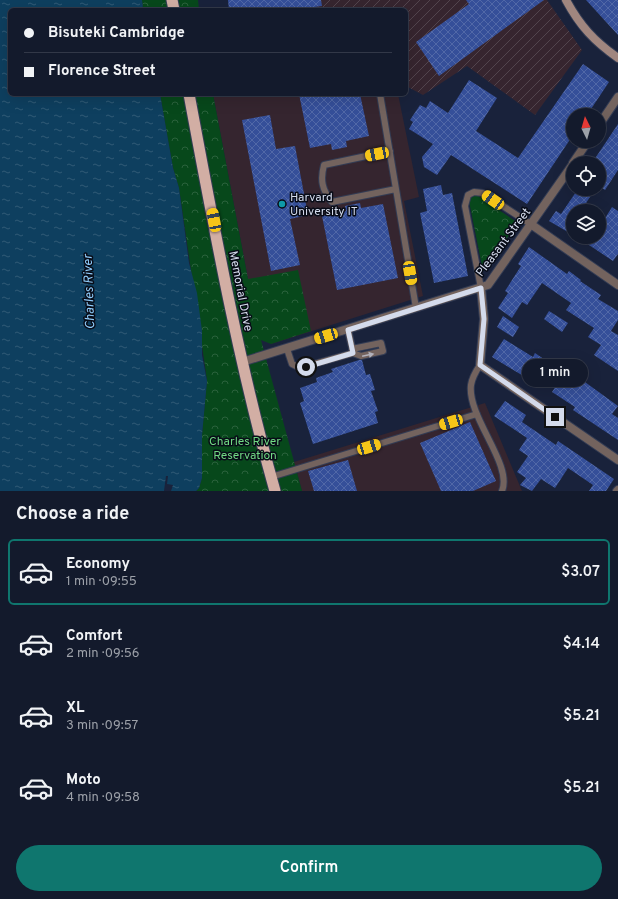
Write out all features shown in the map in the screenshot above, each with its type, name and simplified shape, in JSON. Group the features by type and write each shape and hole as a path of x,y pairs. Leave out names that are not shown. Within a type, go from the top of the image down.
{"highway":[{"name":"Memorial Drive","path":"189,96 242,362 275,491"}],"main road":[{"path":"566,0 577,20 598,44 618,58"}],"street":[{"path":"606,115 618,97"},
{"name":"Pleasant Street","path":"480,365 484,319 481,288 492,281 566,174"},
{"path":"532,225 617,281"},
{"path":"242,362 481,288"},
{"path":"480,365 618,460"}],"lane":[{"path":"380,96 416,308"},
{"path":"390,151 324,165 321,175 322,185 325,194 332,202 396,189"},
{"path":"481,288 465,206 468,195 474,192 483,193 532,225"},
{"path":"287,348 292,364 300,368 353,351 380,343 383,351 361,356 353,351 348,330"},
{"path":"480,365 471,385 473,403 504,476 502,491"},
{"path":"271,477 477,414"}],"shaded area":[{"path":"321,0 547,0 582,50 535,115 467,66 423,95 408,87 408,8 315,8"},
{"path":"213,96 398,96 419,197 404,201 423,296 271,344 248,279"},
{"path":"485,403 522,491 302,491 294,462"}],"green space":[{"path":"142,0 198,0 199,8 143,8"},
{"name":"Charles River Reservation","path":"160,96 213,96 248,279 298,270 311,331 271,344 261,340 302,491 196,491 199,488 202,478 202,435 207,380 179,188 173,168"},
{"path":"477,195 518,223 483,271 469,201 472,196"}],"water":[{"name":"Charles River","path":"0,0 142,0 143,8 8,8 8,96 160,96 173,168 179,188 189,263 197,293 202,331 202,355 207,381 202,435 202,478 199,488 196,491 0,491"}],"pier":[{"path":"166,476 168,476 167,484 173,485 171,491 164,491"}],"building":[{"path":"228,0 321,0 322,6 307,8 229,8"},
{"path":"466,0 544,0 439,76 416,42 469,4"},
{"path":"586,0 618,0 618,35"},
{"path":"583,64 609,82 592,108 566,108 566,146 527,204 451,155 437,175 424,167 422,157 433,144 409,129 413,122 410,120 420,105 426,108 430,101 448,113 469,80 497,98 476,131 518,158"},
{"path":"299,96 360,96 369,136 346,141 347,147 332,150 331,144 310,148"},
{"name":"Harvard University IT","path":"270,115 276,149 295,146 308,215 290,219 300,265 271,271 242,120"},
{"path":"618,124 618,170 606,188 606,156 597,156 602,148 606,148 606,142"},
{"path":"441,185 443,195 452,193 468,276 434,283 420,213 427,211 423,189"},
{"path":"573,196 591,196 585,204 568,204"},
{"path":"360,203 361,208 383,204 398,278 337,290 322,216 346,211 345,206"},
{"path":"566,207 566,231 549,221 556,211 561,214"},
{"path":"612,207 618,211 618,254 613,261 588,244 606,244 606,217"},
{"path":"529,247 567,274 569,271 581,280 580,281 601,295 598,299 618,311 618,320 611,331 618,335 618,371 594,355 601,345 588,337 594,328 566,310 571,303 542,283 527,305 522,302 512,318 498,308 508,293 505,291 521,266 518,264"},
{"path":"549,311 568,323 562,332 544,319"},
{"path":"503,316 519,327 513,337 497,327"},
{"path":"504,339 533,357 535,353 548,362 535,383 492,357"},
{"path":"362,360 366,375 370,374 375,390 371,391 378,411 375,412 378,423 313,444 300,403 304,401 300,388 317,382 316,378 333,372 331,369"},
{"path":"567,369 618,406 612,414 618,418 618,440 573,410 575,407 552,392"},
{"path":"505,401 526,415 522,422 556,445 558,441 614,479 606,491 589,491 593,485 568,468 555,488 541,479 532,491 520,485 526,478 517,472 528,456 519,450 527,438 494,416"},
{"path":"470,422 496,481 473,491 441,491 420,443"},
{"path":"348,460 357,491 314,491 308,471"}],"place":[{"name":"Harvard University IT","path":"282,204"}],"route":[{"path":"306,367 353,353 348,330 481,288 484,319 480,365 555,417"}]}
